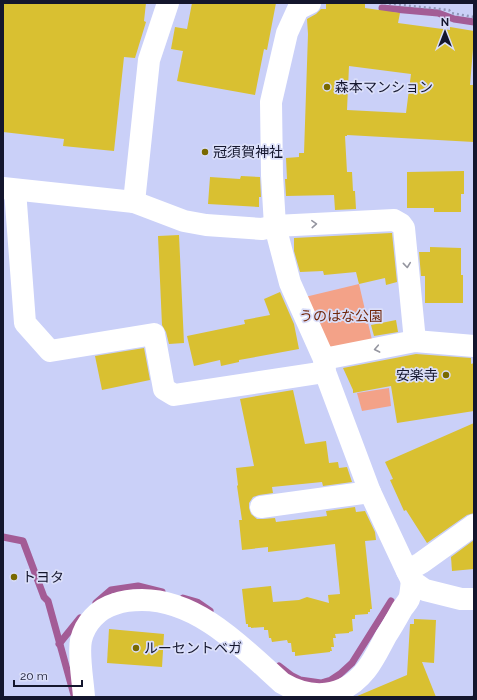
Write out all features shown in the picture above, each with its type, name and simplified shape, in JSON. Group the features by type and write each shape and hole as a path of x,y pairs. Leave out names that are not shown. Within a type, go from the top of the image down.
{"street":[{"path":"134,202 149,60 168,3"},
{"path":"310,3 298,9 287,33 271,102 272,175 275,226 290,283 324,365 370,492 409,576 425,590 462,600 474,599"},
{"path":"415,341 404,228 401,224 394,220 275,226 262,229 206,225 184,221 134,202 9,189 25,323 50,351 154,334 164,389 174,395 324,365 415,341 474,346"},
{"path":"261,508 370,492"},
{"path":"84,697 80,650 81,639 85,628 100,611 110,605 134,600 161,602 175,605 189,611 208,622 239,644 282,683 298,693 306,696 327,696 336,693 348,687 366,670 409,598 409,576 421,563 474,525"}],"path":[{"path":"384,3 449,10 451,13 474,17"}],"green space":[{"name":"うのはな公園","path":"359,284 372,340 331,347 327,344 305,297"},
{"path":"389,388 391,406 362,411 357,393"}],"building":[{"path":"3,3 146,3 144,21 146,22 135,58 124,57 114,151 63,146 64,139 3,132"},
{"path":"192,3 276,3 267,50 264,49 255,95 177,81 183,51 171,49 175,27 187,29"},
{"path":"365,3 365,8 400,13 398,23 450,30 450,27 474,31 474,50 473,49 470,85 474,85 474,142 345,136 347,172 352,172 356,209 335,210 334,195 286,196 286,158 299,157 299,153 304,153 308,34 307,19 321,9 326,9 326,4","holes":["349,66 411,74 406,113 347,110"]},
{"path":"464,171 464,194 461,194 461,212 434,212 434,208 407,208 407,172"},
{"path":"241,176 260,177 261,197 259,197 259,207 208,204 210,177 240,179"},
{"path":"392,233 397,282 386,285 385,278 359,284 356,272 324,275 323,271 300,272 294,251 294,238"},
{"path":"179,235 184,343 169,344 166,332 162,325 158,236"},
{"path":"430,247 461,248 463,303 425,303 425,276 421,276 419,252 430,252"},
{"path":"280,292 294,324 299,349 239,360 239,362 221,366 220,360 194,366 187,336 245,324 244,320 270,315 264,299"},
{"path":"396,320 398,332 374,336 371,325"},
{"path":"144,348 150,380 102,390 95,356"},
{"path":"416,354 471,358 471,364 474,363 474,411 397,423 391,386 353,393 343,368"},
{"path":"293,390 305,444 326,441 329,463 338,462 339,468 347,467 352,482 323,486 322,482 272,487 273,493 253,497 249,503 251,514 257,519 275,518 276,522 327,516 326,511 355,507 356,512 365,511 375,532 376,540 365,541 372,609 370,609 370,612 368,612 368,614 355,615 355,619 352,619 353,631 349,633 335,634 336,638 333,638 334,647 331,647 332,651 295,656 295,652 292,652 291,643 288,643 287,640 272,642 271,638 269,638 268,630 264,630 264,627 248,627 248,624 246,624 242,589 271,586 273,602 299,600 307,597 329,603 328,595 340,594 335,544 268,552 268,547 242,550 239,520 242,520 236,468 254,466 240,399"},
{"path":"474,423 474,513 467,515 427,543 406,510 404,511 390,480 393,479 385,462"},
{"path":"474,540 474,569 452,571 451,557"},
{"path":"414,619 436,620 434,663 422,662 436,697 355,697 407,675 410,624 414,624"},
{"name":"ルーセントベガ","path":"109,629 164,634 162,667 107,663"}],"waterway":[{"path":"382,8 438,13 454,19 474,22"},
{"path":"3,537 23,541 44,597 48,601 74,695"},
{"path":"96,603 111,590 138,586 162,592"},
{"path":"183,598 197,602 210,611"},
{"path":"279,666 300,680 321,683 331,680 352,663 391,601"},
{"path":"59,644 80,618"}],"place":[{"name":"森本マンション","path":"327,87"},
{"name":"冠須賀神社","path":"205,152"},
{"name":"安楽寺","path":"446,375"},
{"name":"トヨタ","path":"14,577"},
{"name":"ルーセントベガ","path":"136,648"}]}
